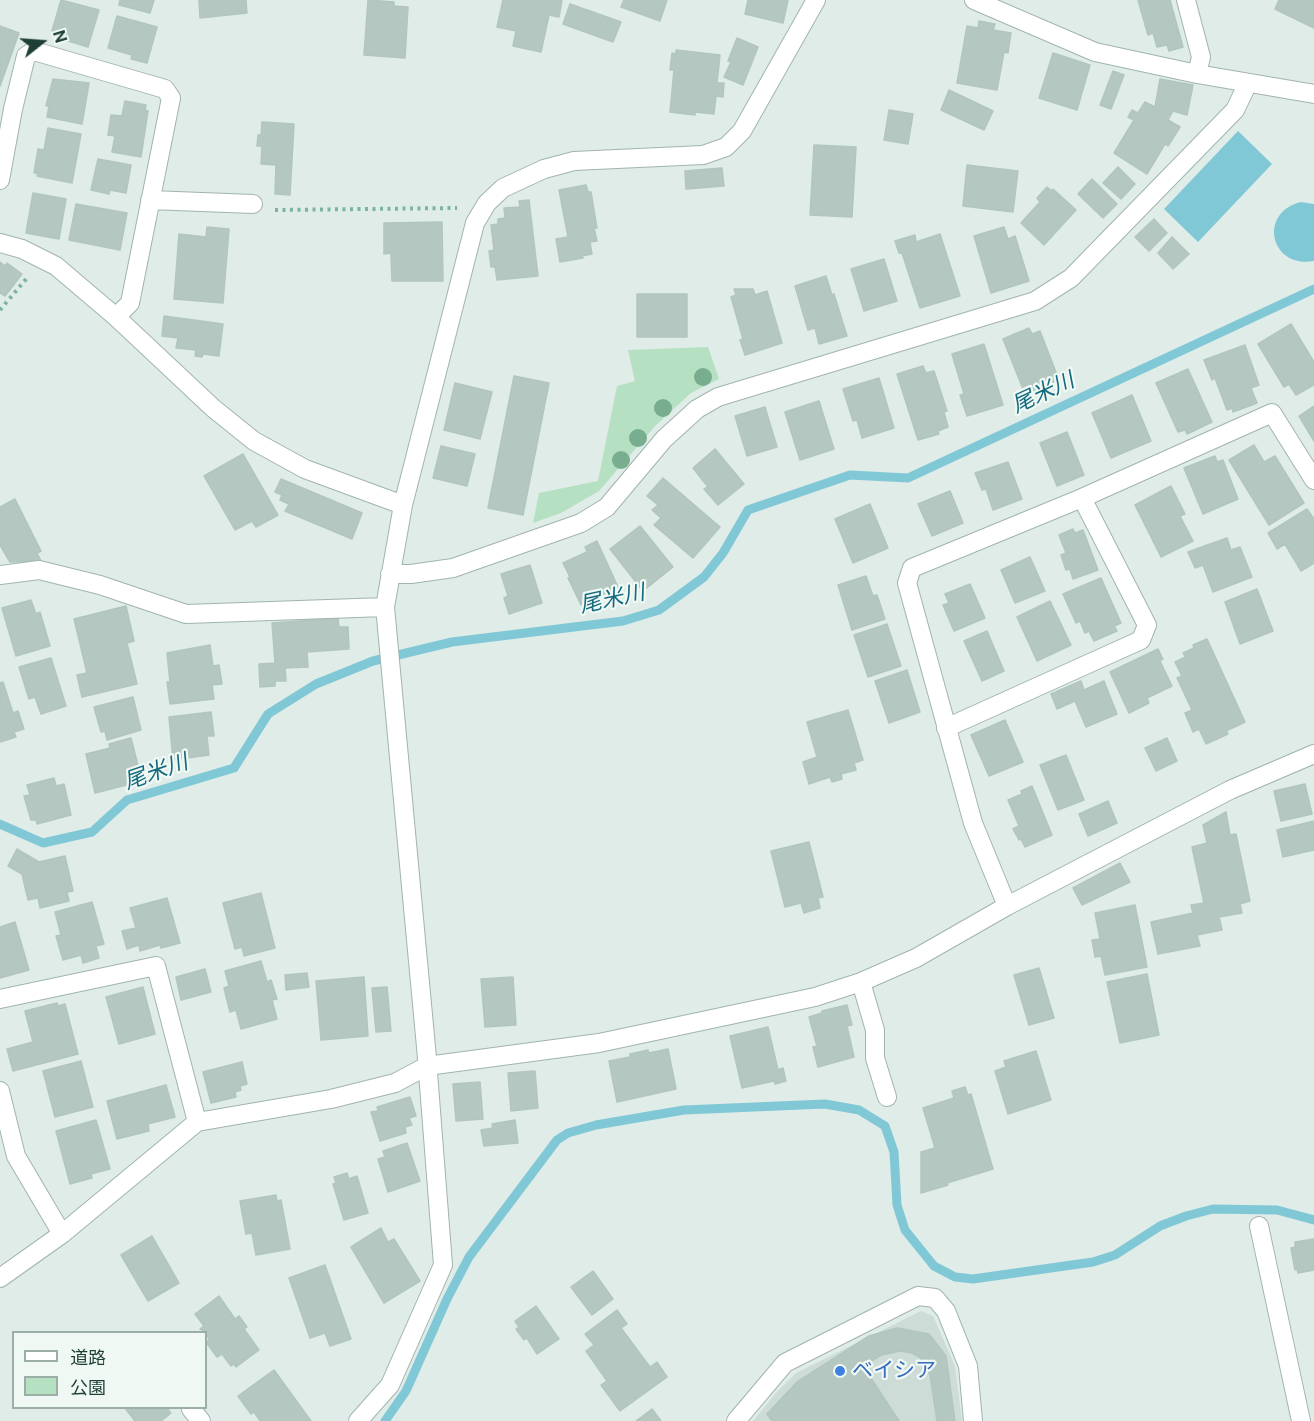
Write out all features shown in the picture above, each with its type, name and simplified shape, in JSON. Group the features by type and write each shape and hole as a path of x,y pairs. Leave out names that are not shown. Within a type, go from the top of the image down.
{"street":[{"path":"358,1421 390,1385 443,1265 385,607 403,505 476,223 484,208 503,188 543,169 574,161 703,155 726,147 742,131 816,0"},
{"path":"974,0 1095,51 1197,74 1314,94"},
{"path":"1186,0 1201,57 1197,74"},
{"path":"0,180 13,109 26,56 34,51 165,89 171,98 130,303 116,317"},
{"path":"390,574 411,574 453,568 581,523 607,507 664,439 697,409 718,397 1035,301 1080,270 1235,110 1248,83"},
{"path":"150,200 253,204"},
{"path":"0,243 22,249 57,266 116,317 213,408 255,441 306,470 403,505"},
{"path":"1007,906 973,822 946,728 907,583 912,568 1082,498 1272,413 1314,480"},
{"path":"946,728 1141,640 1147,625 1082,498"},
{"path":"0,575 39,570 100,585 186,614 385,607"},
{"path":"0,1278 62,1234 196,1122 331,1099 395,1083 427,1066 599,1042 815,997 861,982 916,958 1007,906 1230,790 1314,754"},
{"path":"0,999 156,966 196,1122"},
{"path":"861,982 875,1030 875,1058 887,1097"},
{"path":"0,1091 16,1156 62,1234"},
{"path":"1259,1226 1301,1421"},
{"path":"736,1421 785,1363 918,1296 935,1298 946,1311 968,1366 973,1421"}],"path":[{"path":"253,204 274,210 484,208"},
{"path":"0,310 43,259"}],"shaded area":[{"name":"ベイシア","path":"921,1311 933,1316 955,1366 962,1421 753,1421 796,1373"}],"green space":[{"path":"708,347 719,379 691,393 656,425 599,491 561,513 533,523 539,493 598,481 617,386 635,381 628,350"}],"water":[{"path":"1238,131 1272,164 1198,242 1164,209"},
{"path":"1301,202 1314,204 1314,261 1299,261 1288,257 1279,249 1275,239 1274,228 1278,217 1287,208"}],"building":[{"path":"61,0 99,10 88,47 65,40 66,35 52,31"},
{"path":"120,0 154,0 150,13 119,5"},
{"path":"199,0 246,0 247,13 200,18"},
{"path":"368,0 394,2 394,6 408,7 405,58 364,55"},
{"path":"503,0 562,0 559,17 549,15 541,52 513,46 516,31 497,27"},
{"path":"624,0 667,0 660,21 621,7"},
{"path":"748,0 788,0 783,23 745,14"},
{"path":"1138,0 1170,0 1183,47 1169,51 1167,45 1157,47 1153,33 1148,35"},
{"path":"1279,0 1314,0 1314,28 1275,9"},
{"path":"570,4 621,22 613,42 563,24"},
{"path":"117,16 157,27 147,63 131,59 132,55 108,48"},
{"path":"979,21 995,24 993,30 1011,33 1008,53 1004,52 997,90 957,83 967,26 978,28"},
{"path":"0,26 19,33 0,86"},
{"path":"737,38 758,47 743,85 724,77 731,62 728,61"},
{"path":"676,50 720,55 717,83 724,83 723,97 716,96 714,114 695,112 695,115 670,112 674,70 670,70 672,53 676,54"},
{"path":"1053,53 1090,65 1077,110 1039,98"},
{"path":"1113,71 1124,75 1111,109 1100,105"},
{"path":"53,79 89,83 82,124 47,117 49,106 46,106"},
{"path":"1160,79 1193,85 1187,115 1173,111 1168,120 1180,127 1168,146 1165,144 1147,174 1114,153 1134,120 1128,117 1132,110 1138,113 1145,102 1155,107"},
{"path":"949,90 993,111 984,130 941,110"},
{"path":"125,101 146,105 145,110 148,111 141,157 112,152 115,136 108,135 111,115 122,116"},
{"path":"889,110 913,114 908,144 884,140"},
{"path":"262,122 294,124 290,195 275,194 276,165 261,164 262,146 257,146"},
{"path":"48,128 81,134 72,183 37,176 38,173 34,173 38,149 44,150"},
{"path":"814,145 856,147 852,217 810,215"},
{"path":"98,159 131,165 126,193 110,190 109,194 91,190"},
{"path":"967,165 1018,171 1013,212 963,206"},
{"path":"1118,167 1135,184 1121,199 1103,183"},
{"path":"722,168 724,186 686,189 685,171"},
{"path":"1092,179 1117,204 1103,218 1078,194"},
{"path":"586,185 588,192 591,192 597,241 590,242 592,254 560,262 556,239 568,237 559,190"},
{"path":"1047,187 1052,191 1053,189 1076,210 1044,245 1021,223 1040,202 1037,198"},
{"path":"33,193 66,199 59,239 26,233"},
{"path":"529,200 538,276 497,280 495,267 491,267 489,251 494,250 491,225 498,224 498,219 505,218 504,208 520,207 519,201"},
{"path":"76,204 127,213 120,250 69,240"},
{"path":"1154,219 1167,233 1149,251 1135,237"},
{"path":"442,222 443,281 392,281 391,253 384,254 384,223"},
{"path":"207,227 229,229 223,303 174,299 179,234 206,237"},
{"path":"1004,227 1008,239 1015,236 1029,281 991,293 974,236"},
{"path":"940,234 960,296 920,308 902,253 899,253 895,241 915,235 916,242"},
{"path":"1172,237 1189,254 1173,269 1158,253"},
{"path":"884,259 897,301 864,311 851,269"},
{"path":"0,262 5,266 7,263 22,274 5,296 0,293"},
{"path":"826,276 847,336 819,344 815,328 808,330 795,286"},
{"path":"734,289 753,289 755,295 767,291 782,343 745,355 740,340 743,339 731,297 736,295"},
{"path":"637,294 687,294 687,337 637,337"},
{"path":"164,316 223,324 219,356 203,354 202,357 195,356 196,350 176,348 178,338 162,336"},
{"path":"1291,324 1314,362 1314,385 1296,395 1289,384 1284,387 1258,344"},
{"path":"1029,328 1032,334 1040,331 1059,380 1025,394 1003,339"},
{"path":"984,344 1003,405 967,416 960,395 964,394 952,354"},
{"path":"1245,345 1259,385 1251,388 1257,403 1233,412 1232,408 1227,410 1215,378 1212,380 1204,360"},
{"path":"923,366 926,373 934,371 947,411 944,412 948,427 938,431 939,434 918,440 897,374"},
{"path":"1188,369 1212,422 1187,434 1185,430 1178,432 1156,383"},
{"path":"514,376 549,383 523,515 488,508"},
{"path":"879,378 894,428 862,438 857,420 853,421 843,389"},
{"path":"455,383 492,392 480,439 444,430"},
{"path":"1132,395 1151,441 1111,458 1092,413"},
{"path":"819,401 834,449 800,460 785,412"},
{"path":"1314,406 1314,441 1299,416"},
{"path":"765,407 777,447 747,456 735,416"},
{"path":"1067,432 1084,475 1057,486 1040,443"},
{"path":"1254,445 1264,462 1275,456 1304,503 1269,525 1229,460"},
{"path":"441,446 475,454 467,486 433,478"},
{"path":"715,449 744,484 718,505 704,489 708,487 693,468"},
{"path":"243,454 278,515 256,527 252,521 235,530 204,476"},
{"path":"1215,456 1217,462 1223,460 1238,499 1203,514 1184,468"},
{"path":"1008,462 1022,499 993,510 986,489 982,490 975,473"},
{"path":"663,478 720,527 693,558 654,525 661,518 652,510 658,505 647,496"},
{"path":"281,479 362,513 352,539 285,511 289,504 280,500 282,495 275,492"},
{"path":"1171,486 1185,514 1180,516 1193,541 1161,557 1135,505"},
{"path":"950,491 963,523 932,536 918,504"},
{"path":"15,499 41,551 37,553 41,561 10,562 0,545 0,507"},
{"path":"870,504 888,548 853,563 835,519"},
{"path":"1307,509 1314,519 1314,563 1301,571 1285,544 1277,549 1268,533"},
{"path":"640,526 673,567 643,591 610,549"},
{"path":"1073,529 1075,533 1083,530 1098,570 1073,579 1070,569 1066,570 1061,555 1066,553 1059,535"},
{"path":"1227,538 1231,550 1240,547 1252,577 1213,592 1203,565 1195,568 1188,552"},
{"path":"597,541 618,587 581,605 563,563 587,552 585,547"},
{"path":"1030,557 1045,591 1015,603 1001,570"},
{"path":"530,565 542,603 509,614 504,598 508,596 501,574"},
{"path":"866,576 873,596 877,595 885,619 852,630 838,585"},
{"path":"1101,578 1121,623 1114,626 1117,631 1094,641 1089,631 1085,633 1080,621 1076,623 1063,594"},
{"path":"970,584 985,618 954,631 943,605 949,603 945,594"},
{"path":"1257,589 1273,631 1240,644 1225,602"},
{"path":"31,600 36,614 40,612 50,646 16,656 2,608"},
{"path":"1050,601 1071,645 1037,661 1017,617"},
{"path":"126,606 134,641 127,643 137,684 82,697 77,675 87,673 74,619"},
{"path":"338,618 339,627 348,627 349,649 307,652 308,667 285,668 286,681 275,681 275,686 260,687 259,664 275,663 272,623"},
{"path":"887,624 901,666 868,677 854,635"},
{"path":"987,631 1004,671 982,681 964,641"},
{"path":"1207,639 1245,722 1226,731 1228,734 1206,744 1199,729 1193,732 1185,713 1192,710 1177,678 1182,676 1175,662 1186,657 1183,653 1194,648 1193,645"},
{"path":"210,645 213,666 219,665 222,684 212,685 214,699 170,704 167,653"},
{"path":"1158,649 1163,659 1160,661 1172,686 1147,698 1149,703 1129,713 1110,672"},
{"path":"51,658 66,706 41,714 35,697 29,699 19,667"},
{"path":"907,670 920,712 889,723 875,681"},
{"path":"1081,681 1084,690 1104,681 1117,714 1086,727 1075,701 1057,709 1051,694"},
{"path":"3,682 13,713 18,711 24,729 14,732 16,737 0,742 0,683"},
{"path":"133,697 141,730 107,740 105,731 101,732 94,707"},
{"path":"848,710 863,760 854,763 856,770 841,774 842,779 832,782 830,777 809,784 803,762 817,757 807,722"},
{"path":"211,712 214,736 207,736 209,755 173,760 169,717"},
{"path":"1005,720 1023,762 989,776 971,735"},
{"path":"131,738 142,781 95,793 86,754 110,748 109,744"},
{"path":"1167,738 1177,761 1156,771 1145,748"},
{"path":"1066,755 1084,800 1058,810 1040,765"},
{"path":"54,778 56,786 64,784 71,815 37,824 36,820 31,820 24,796 30,795 27,785"},
{"path":"1305,784 1312,814 1281,821 1274,791"},
{"path":"1032,786 1052,835 1025,847 1013,829 1019,826 1008,800 1022,794 1021,791"},
{"path":"1108,801 1117,823 1088,836 1079,814"},
{"path":"1226,812 1230,835 1236,834 1250,901 1240,904 1242,913 1219,917 1222,930 1197,935 1200,946 1158,954 1151,922 1193,913 1191,905 1204,903 1192,847 1207,843 1203,825"},
{"path":"1314,821 1314,850 1283,857 1277,830"},
{"path":"809,842 823,897 818,898 820,908 804,913 801,903 785,907 771,851"},
{"path":"17,849 39,862 65,856 73,891 67,892 69,901 40,908 38,898 28,900 22,874 8,866"},
{"path":"1120,863 1130,882 1082,905 1073,888"},
{"path":"261,893 275,948 244,956 242,947 235,949 223,903"},
{"path":"167,898 180,943 161,948 160,945 140,951 139,945 127,949 122,931 136,928 130,908"},
{"path":"92,902 104,944 96,946 99,958 83,963 81,955 63,960 56,936 61,935 55,912"},
{"path":"1135,905 1147,967 1105,975 1101,956 1095,957 1092,940 1100,939 1095,913"},
{"path":"15,922 29,970 0,978 0,927"},
{"path":"261,961 267,982 271,980 277,999 272,1000 277,1019 241,1029 236,1010 230,1012 224,988 229,986 225,971"},
{"path":"1039,968 1054,1018 1029,1025 1014,975"},
{"path":"205,969 211,992 181,1000 176,977"},
{"path":"307,973 309,987 286,990 285,975"},
{"path":"1147,974 1159,1035 1120,1043 1107,982"},
{"path":"364,977 368,1036 321,1040 316,981"},
{"path":"513,977 516,1025 485,1027 481,979"},
{"path":"143,987 155,1034 119,1044 106,997"},
{"path":"387,987 391,1031 376,1032 372,988"},
{"path":"57,1003 58,1006 65,1004 78,1054 13,1071 7,1049 33,1042 25,1011"},
{"path":"847,1005 852,1025 847,1026 854,1057 818,1067 813,1047 817,1046 809,1017 822,1013 822,1011"},
{"path":"768,1027 778,1070 783,1068 786,1081 775,1084 774,1081 742,1088 730,1036"},
{"path":"668,1049 676,1089 617,1102 609,1061 630,1057 630,1054 648,1050 649,1053"},
{"path":"1036,1051 1051,1100 1008,1114 995,1071 1006,1067 1004,1061"},
{"path":"81,1061 93,1107 55,1117 43,1071"},
{"path":"242,1062 247,1084 240,1086 241,1090 235,1092 236,1097 211,1103 203,1072"},
{"path":"535,1071 538,1108 511,1111 508,1073"},
{"path":"480,1082 483,1119 456,1121 453,1084"},
{"path":"166,1085 175,1117 148,1124 149,1131 117,1139 107,1101"},
{"path":"965,1087 968,1095 971,1094 993,1169 921,1193 921,1152 935,1148 923,1108 954,1098 952,1091"},
{"path":"410,1097 416,1116 409,1118 412,1125 405,1127 406,1133 380,1141 371,1112 378,1111 377,1107"},
{"path":"96,1120 110,1169 91,1174 92,1178 70,1184 56,1131"},
{"path":"515,1120 518,1143 484,1146 481,1130 493,1128 492,1124"},
{"path":"407,1143 420,1181 388,1192 378,1159 385,1157 383,1151"},
{"path":"347,1173 349,1179 357,1176 368,1213 344,1220 333,1184 336,1183 334,1177"},
{"path":"276,1195 277,1201 281,1200 290,1249 256,1255 252,1233 246,1234 240,1201"},
{"path":"381,1228 388,1242 394,1239 420,1281 384,1303 351,1247"},
{"path":"152,1236 179,1283 148,1301 121,1255"},
{"path":"1314,1239 1314,1270 1298,1273 1297,1269 1295,1270 1291,1248 1295,1247 1295,1242"},
{"path":"325,1265 351,1339 330,1346 325,1333 310,1338 289,1278"},
{"path":"593,1271 613,1299 592,1315 571,1287"},
{"path":"219,1296 235,1319 239,1316 247,1327 244,1329 259,1350 236,1367 234,1364 231,1366 222,1354 217,1357 207,1343 209,1340 207,1331 200,1329 204,1326 195,1314"},
{"path":"536,1306 559,1339 537,1354 527,1338 524,1340 516,1329 519,1327 515,1321"},
{"path":"617,1310 627,1324 621,1328 650,1367 657,1362 667,1377 620,1411 601,1385 607,1381 586,1351 594,1345 585,1334"},
{"name":"ベイシア","path":"897,1328 929,1334 946,1356 955,1421 937,1421 930,1375 921,1358 912,1353 900,1351 881,1355 863,1366 899,1421 772,1421 767,1414 797,1382 869,1336"},
{"path":"274,1370 311,1421 260,1421 254,1412 251,1414 238,1396"},
{"path":"126,1409 169,1409 171,1413 161,1421 135,1421"},
{"path":"652,1409 661,1421 636,1421"}],"waterway":[{"name":"尾米川","path":"0,824 43,843 92,832 127,800 234,768 268,714 316,684 373,661 452,642 623,621 659,610 704,577 723,553 748,510 850,475 908,478 1314,289"},
{"path":"385,1421 406,1391 447,1299 469,1257 557,1140 568,1133 596,1125 684,1110 825,1104 859,1110 885,1126 894,1152 897,1205 905,1230 934,1266 955,1277 973,1279 1093,1262 1115,1255 1160,1226 1213,1209 1277,1210 1314,1220"}],"place":[{"name":"ベイシア","path":"840,1371"}]}
